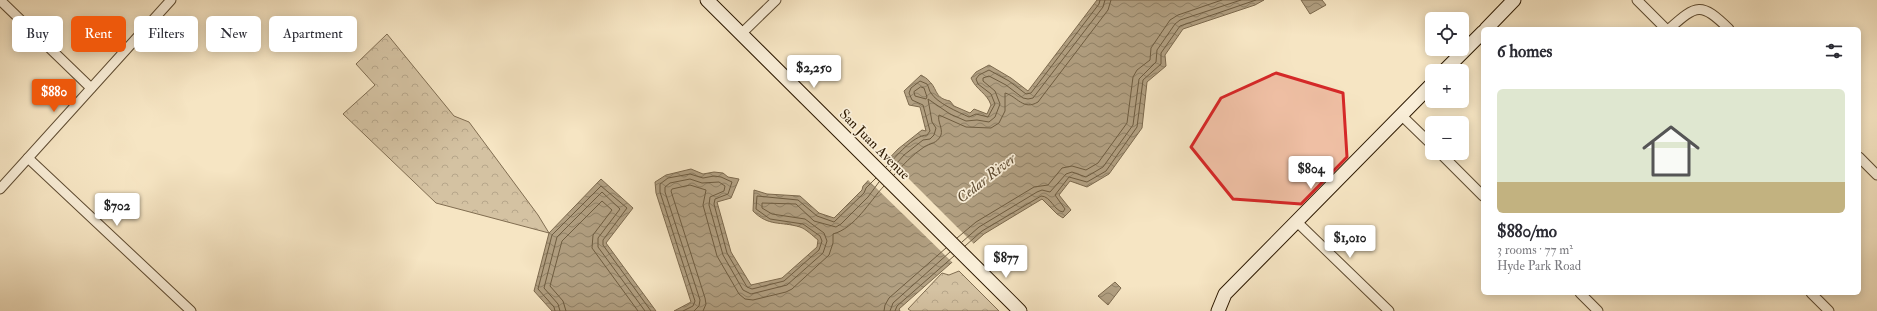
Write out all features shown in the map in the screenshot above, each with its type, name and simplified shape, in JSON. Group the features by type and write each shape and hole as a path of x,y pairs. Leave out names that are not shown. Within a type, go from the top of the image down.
{"main road":[{"name":"San Juan Avenue","path":"707,0 1020,311"},
{"path":"1488,27 1514,0"},
{"path":"1451,64 1481,34"},
{"path":"1218,311 1225,294 1425,91"}],"street":[{"path":"0,0 91,88"},
{"path":"0,189 171,0"},
{"path":"741,34 776,0"},
{"path":"1637,0 1664,27"},
{"path":"1671,27 1688,12 1696,9 1710,11 1727,27"},
{"path":"1401,115 1425,139"},
{"path":"28,158 191,311"},
{"path":"1861,159 1877,175"},
{"path":"1447,160 1481,194"},
{"path":"1297,222 1389,311"},
{"path":"1582,295 1598,311"},
{"path":"1813,295 1829,311"}],"highlighted area":[{"path":"1276,73 1343,93 1347,157 1301,204 1233,199 1191,147 1221,98"}],"green space":[{"path":"387,34 454,116 469,122 538,215 549,233 436,203 343,114 375,85 356,64"},
{"path":"959,271 999,311 911,311 908,309 942,273 949,275"}],"water":[{"name":"Cedar River","path":"1097,0 1264,0 1255,5 1183,29 1165,55 1166,66 1147,82 1142,128 1109,174 1087,187 1070,181 1059,195 1071,210 1063,218 1042,199 984,234 899,309 900,311 674,311 691,302 656,193 655,182 666,175 691,169 703,174 714,172 723,173 728,177 739,179 731,198 717,202 731,252 751,285 782,278 817,247 818,240 800,227 770,222 759,216 753,211 754,190 767,194 800,196 819,213 834,218 862,190 863,186 898,149 922,130 926,131 920,107 909,105 904,91 921,75 932,84 941,98 950,101 954,106 970,113 974,109 987,114 991,105 971,78 976,72 989,65 1011,78 1028,91"},
{"path":"1301,0 1322,0 1326,5 1310,14"},
{"path":"601,179 633,208 606,243 656,311 552,311 534,291 549,233"},
{"path":"1115,282 1121,288 1108,305 1098,296"}],"pier":[{"path":"887,157 975,245 954,264 867,179"}]}
